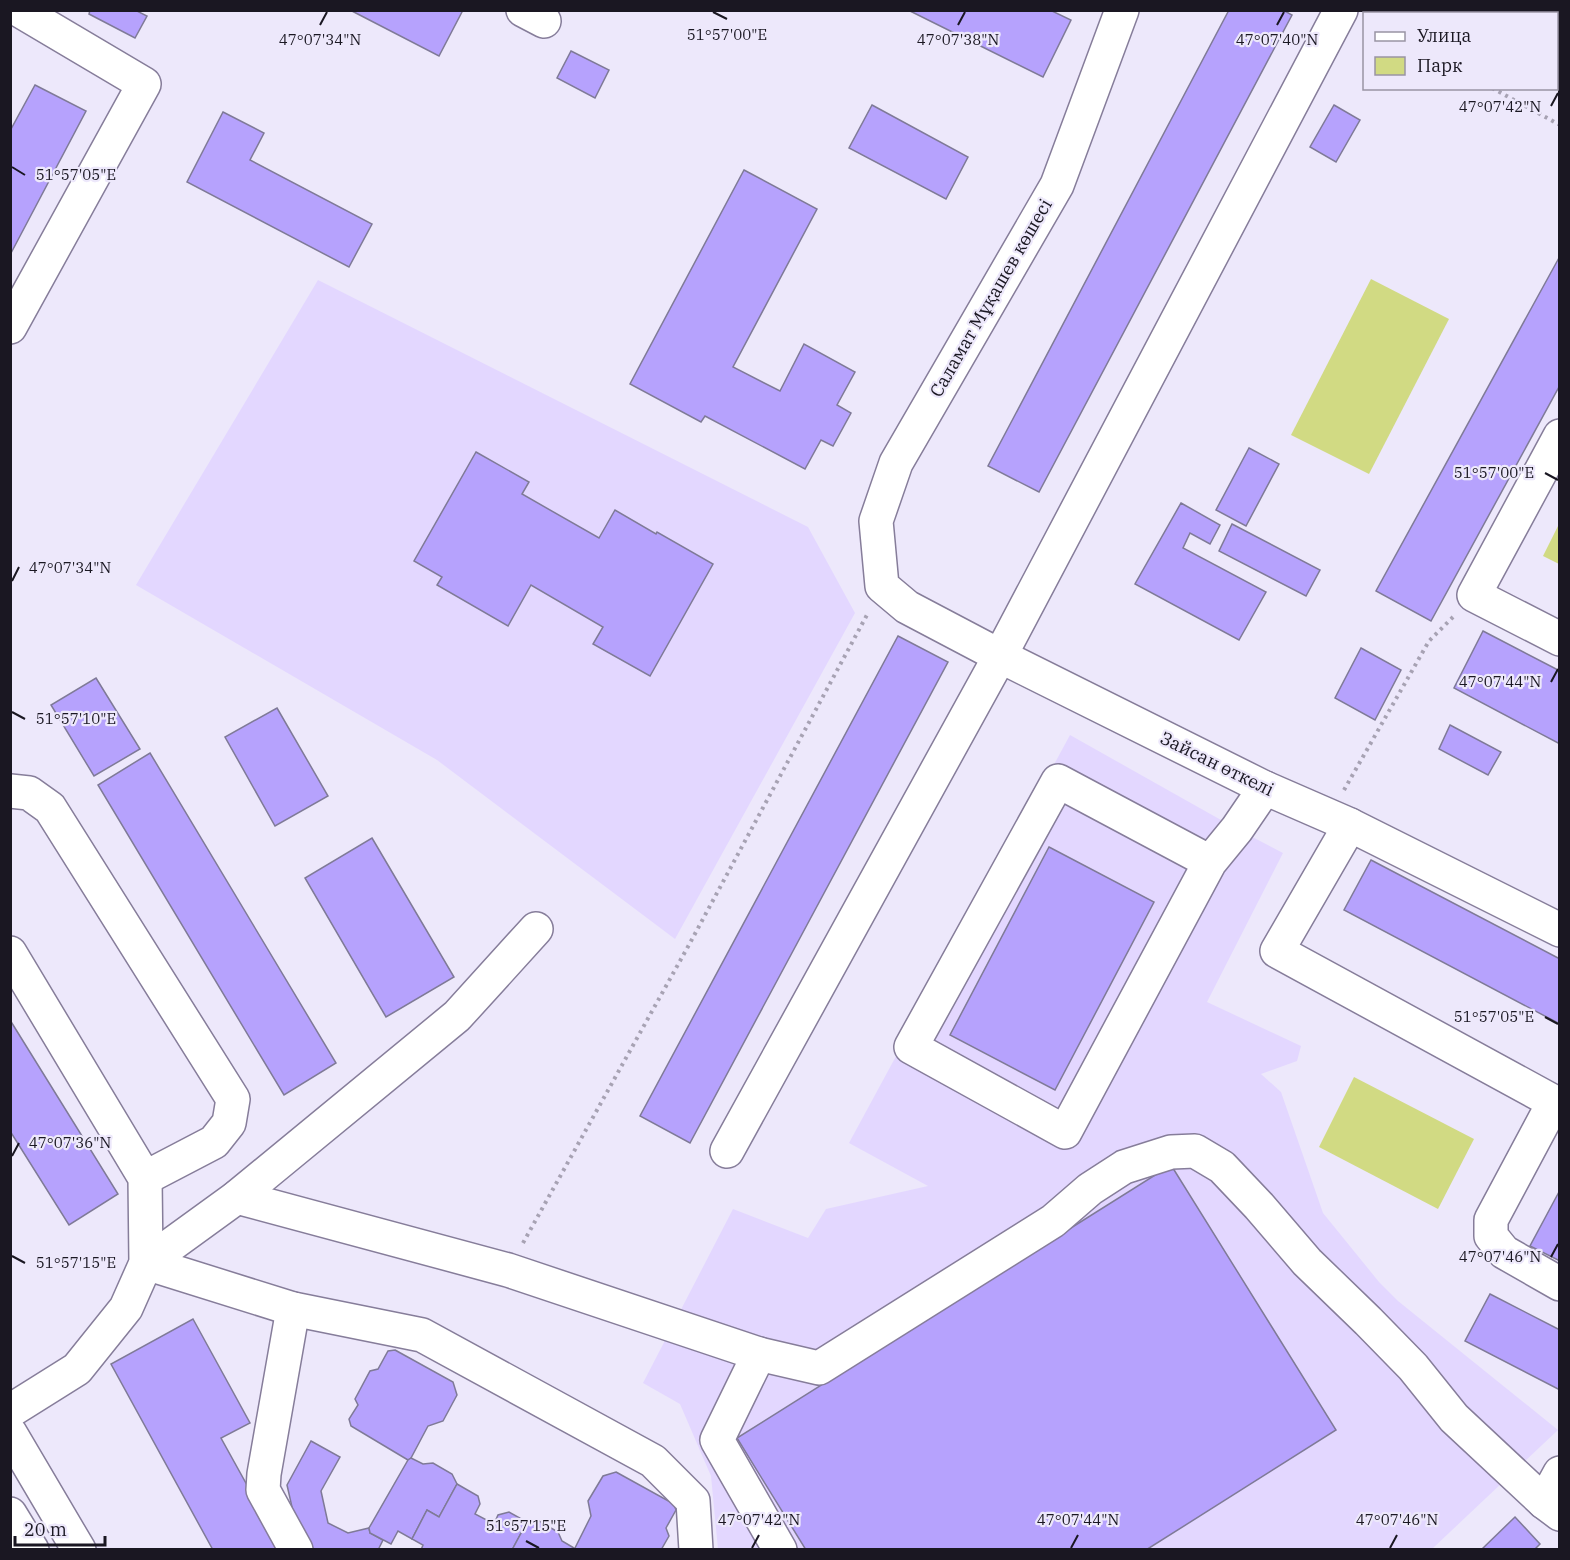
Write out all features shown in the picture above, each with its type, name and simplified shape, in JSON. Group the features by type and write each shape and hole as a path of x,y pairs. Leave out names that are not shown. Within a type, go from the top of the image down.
{"street":[{"path":"10,327 144,84 19,10"},
{"path":"727,1150 999,656 1341,10"},
{"name":"Саламат Мұқашев көшесі","path":"882,586 876,521 896,463 1057,185 1117,12"},
{"path":"1560,436 1474,595 1560,639"},
{"name":"Зайсан өткелі","path":"882,586 907,607 999,656 1264,788 1340,821 1560,930"},
{"path":"1210,862 1058,781 911,1047 1065,1132 1210,862 1237,829 1264,788"},
{"path":"10,791 28,793 50,808 233,1099 229,1124 214,1142 146,1178"},
{"path":"1340,821 1277,951 1554,1102 1491,1220 1491,1236 1504,1252 1560,1284"},
{"path":"146,1263 237,1197 457,1016 536,929"},
{"path":"10,953 146,1178 146,1263 126,1308 77,1369 10,1411"},
{"path":"237,1197 508,1270 759,1354 819,1368 1053,1221 1090,1189 1124,1167 1171,1152 1195,1151 1221,1167 1259,1206 1307,1262 1413,1367 1454,1418 1552,1508 1560,1473"},
{"path":"146,1263 293,1309 422,1335 653,1461 693,1501 696,1550"},
{"path":"293,1309 263,1490 296,1550"},
{"path":"759,1354 717,1440 780,1550"},
{"path":"10,1432 79,1550"},
{"path":"10,1514 32,1550"}],"path":[{"path":"1496,90 1560,125"},
{"path":"508,1270 690,943 882,586"},
{"path":"1340,821 1429,641 1474,595"}],"shaded area":[{"path":"318,280 808,527 855,613 675,939 437,760 136,585"},
{"path":"1070,735 1283,853 1207,1002 1301,1046 1297,1061 1261,1074 1281,1092 1323,1213 1379,1282 1398,1301 1558,1430 1432,1549 718,1549 711,1476 680,1404 643,1383 733,1209 808,1238 826,1209 928,1186 849,1143"}],"green space":[{"path":"1371,279 1449,319 1369,474 1291,435"},
{"path":"1559,524 1559,564 1543,556"},
{"path":"1354,1077 1474,1139 1438,1209 1319,1147"}],"building":[{"path":"90,10 135,10 147,16 135,38 89,14"},
{"path":"350,10 463,10 439,56"},
{"path":"908,10 1050,10 1071,20 1043,77"},
{"path":"1229,10 1283,10 1292,15 1039,492 988,466"},
{"path":"1508,10 1560,10 1560,41 1558,44 1558,12 1510,12"},
{"path":"571,51 609,70 595,98 557,78"},
{"path":"35,85 86,111 10,255 10,131"},
{"path":"872,105 968,157 946,199 849,148"},
{"path":"1334,105 1360,120 1336,162 1310,147"},
{"path":"223,112 264,133 250,160 372,224 349,267 187,182"},
{"path":"744,170 817,209 733,367 780,391 804,344 855,372 837,405 851,413 833,446 821,440 805,469 705,416 701,422 630,384"},
{"path":"1560,256 1560,385 1431,621 1376,591"},
{"path":"1249,448 1279,464 1246,526 1216,510"},
{"path":"476,452 529,482 522,494 599,538 615,510 713,564 650,676 593,644 603,627 531,585 508,626 437,585 442,577 414,561"},
{"path":"1181,503 1220,525 1210,544 1190,533 1183,548 1266,592 1239,640 1135,584"},
{"path":"1232,524 1320,570 1306,596 1219,551"},
{"path":"1483,631 1560,671 1560,744 1454,688"},
{"path":"898,636 948,662 690,1143 640,1116"},
{"path":"1361,648 1401,670 1375,720 1335,698"},
{"path":"96,678 140,749 94,776 51,705"},
{"path":"277,708 328,796 275,826 225,737"},
{"path":"1450,725 1501,752 1488,775 1439,749"},
{"path":"150,753 336,1063 284,1095 98,785"},
{"path":"372,838 454,977 386,1017 305,878"},
{"path":"1049,847 1154,902 1055,1090 950,1035"},
{"path":"1371,860 1560,959 1560,1024 1344,910"},
{"path":"10,1020 118,1194 69,1225 10,1131"},
{"path":"1171,1165 1336,1430 1146,1550 806,1550 737,1438"},
{"path":"1560,1190 1560,1261 1530,1246"},
{"path":"1490,1294 1560,1330 1560,1390 1465,1341"},
{"path":"193,1319 250,1423 221,1438 283,1550 213,1550 111,1364"},
{"path":"395,1350 453,1382 457,1395 443,1421 428,1426 408,1460 351,1426 349,1419 358,1405 355,1399 370,1371 378,1369 388,1351"},
{"path":"311,1441 340,1457 321,1491 328,1523 348,1533 369,1528 370,1533 383,1540 378,1550 308,1550 285,1518 292,1507 287,1485"},
{"path":"411,1458 423,1464 433,1463 452,1474 457,1484 439,1517 427,1510 412,1539 398,1531 391,1544 370,1533 369,1528"},
{"path":"616,1472 674,1504 676,1510 666,1528 669,1536 661,1550 574,1550 591,1516 588,1501 603,1476"},
{"path":"457,1484 478,1496 480,1504 475,1514 494,1524 498,1515 509,1512 527,1522 512,1550 421,1550 423,1545 412,1539 427,1510 439,1517"},
{"path":"1515,1517 1540,1544 1534,1550 1481,1550"},
{"path":"539,1521 558,1532 562,1541 574,1550 512,1550 527,1522"}]}
